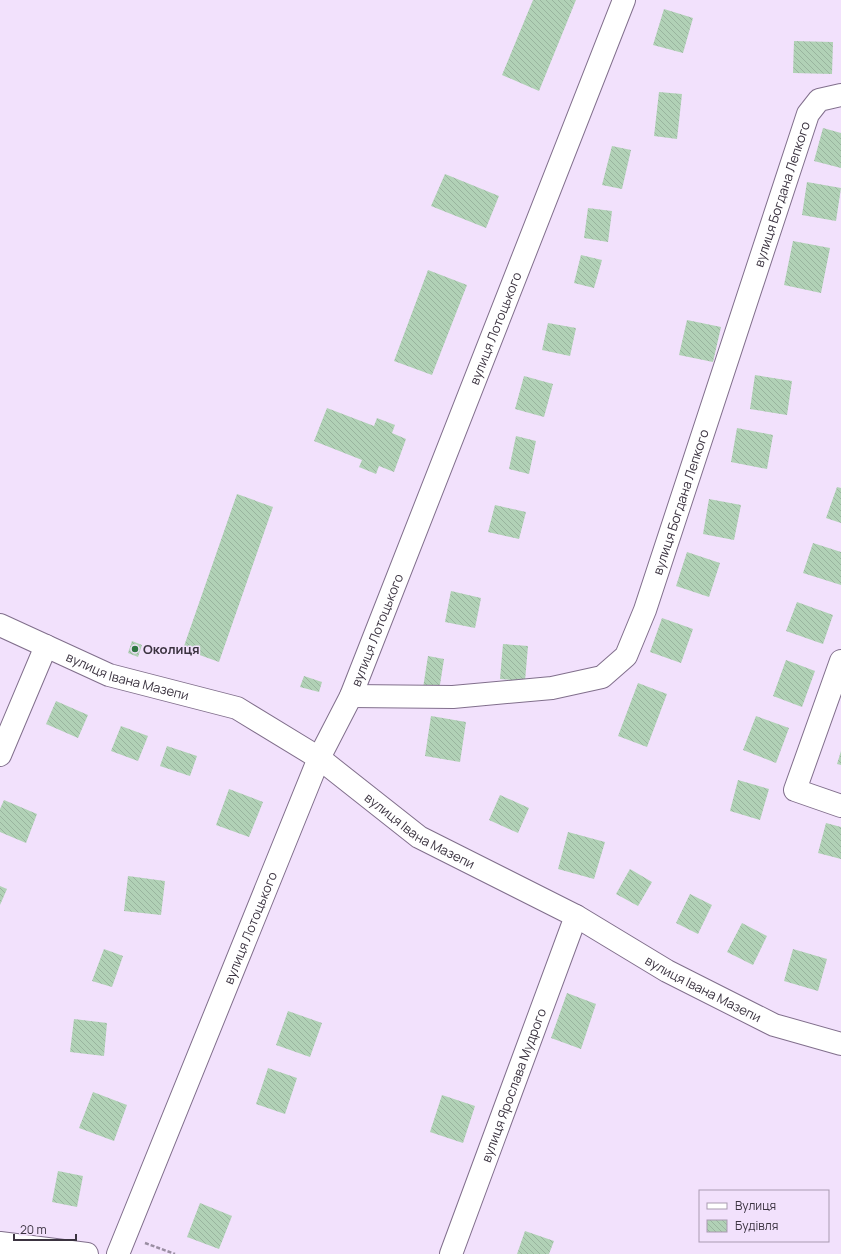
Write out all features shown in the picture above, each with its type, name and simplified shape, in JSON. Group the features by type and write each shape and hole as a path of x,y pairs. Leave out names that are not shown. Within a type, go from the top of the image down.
{"street":[{"name":"вулиця Лотоцького","path":"122,1245 319,758 351,696 624,0"},
{"name":"вулиця Богдана Лепкого","path":"351,696 453,698 552,688 602,677 626,656 645,610 808,114 819,100 841,95"},
{"name":"вулиця Івана Мазепи","path":"0,625 109,675 237,708 319,758 419,837 576,916 667,971 774,1025 841,1044"},
{"path":"0,755 46,646"},
{"path":"841,661 795,790 841,806"},
{"name":"вулиця Ярослава Мудрого","path":"452,1254 576,916"},
{"path":"0,1243 87,1254"}],"path":[{"path":"122,1245 175,1254"}],"building":[{"path":"533,0 576,0 539,91 502,75"},
{"path":"664,9 693,18 683,53 653,45"},
{"path":"794,41 833,42 832,74 793,73"},
{"path":"659,92 682,94 677,139 654,136"},
{"path":"823,128 841,133 841,168 814,161"},
{"path":"612,146 631,150 622,189 602,185"},
{"path":"445,174 499,196 486,228 431,206"},
{"path":"807,182 841,188 836,221 802,215"},
{"path":"588,208 612,211 608,242 584,238"},
{"path":"793,241 830,248 821,293 784,285"},
{"path":"581,255 602,260 594,288 574,283"},
{"path":"428,270 467,285 432,375 394,361"},
{"path":"687,320 721,327 713,362 679,355"},
{"path":"548,323 576,328 570,356 542,350"},
{"path":"755,375 792,381 787,415 750,409"},
{"path":"524,376 553,384 544,417 515,409"},
{"path":"327,408 374,426 377,418 395,425 392,433 406,439 394,472 379,466 376,474 359,467 362,460 314,441"},
{"path":"737,428 773,435 767,469 731,462"},
{"path":"516,436 536,441 529,474 509,469"},
{"path":"837,487 841,488 841,523 826,518"},
{"path":"237,494 273,507 219,662 183,649"},
{"path":"709,499 741,505 734,540 703,534"},
{"path":"495,505 526,512 519,539 488,532"},
{"path":"813,543 841,552 841,585 803,573"},
{"path":"687,552 720,563 709,597 676,586"},
{"path":"451,591 481,598 475,628 445,622"},
{"path":"797,602 833,615 823,644 786,631"},
{"path":"662,618 693,629 681,663 650,652"},
{"name":"Околиця","path":"132,641 142,645 138,657 128,653"},
{"path":"503,644 528,646 525,681 500,679"},
{"path":"428,656 444,659 439,691 423,688"},
{"path":"786,660 815,671 802,707 773,696"},
{"path":"304,676 322,682 319,692 300,687"},
{"path":"638,683 667,694 647,747 618,736"},
{"path":"56,701 88,715 78,738 46,724"},
{"path":"431,716 466,722 460,762 425,756"},
{"path":"756,716 789,728 776,763 743,750"},
{"path":"121,726 148,736 138,761 111,751"},
{"path":"167,746 197,756 190,776 160,766"},
{"path":"841,751 841,765 837,764"},
{"path":"738,780 769,789 760,820 730,811"},
{"path":"229,789 263,802 249,837 216,825"},
{"path":"500,795 529,808 518,833 489,820"},
{"path":"4,800 37,814 26,843 0,832 0,809"},
{"path":"826,823 841,827 841,859 818,853"},
{"path":"568,832 605,842 594,879 558,869"},
{"path":"630,869 652,882 638,906 616,894"},
{"path":"128,876 165,881 161,915 124,911"},
{"path":"0,886 7,889 0,905"},
{"path":"690,894 712,905 698,934 676,923"},
{"path":"742,923 767,936 753,965 727,952"},
{"path":"104,949 123,956 112,987 92,981"},
{"path":"793,949 827,959 818,991 784,981"},
{"path":"567,993 596,1004 581,1049 551,1038"},
{"path":"288,1011 322,1023 310,1057 276,1045"},
{"path":"74,1019 107,1023 104,1056 70,1052"},
{"path":"268,1068 297,1078 285,1114 256,1104"},
{"path":"93,1092 127,1105 114,1141 79,1128"},
{"path":"442,1095 475,1106 463,1143 430,1132"},
{"path":"58,1171 83,1176 77,1207 52,1202"},
{"path":"200,1203 232,1216 219,1249 187,1237"},
{"path":"525,1231 554,1241 549,1254 517,1254"}],"place":[{"name":"Околиця","path":"135,649"}]}
